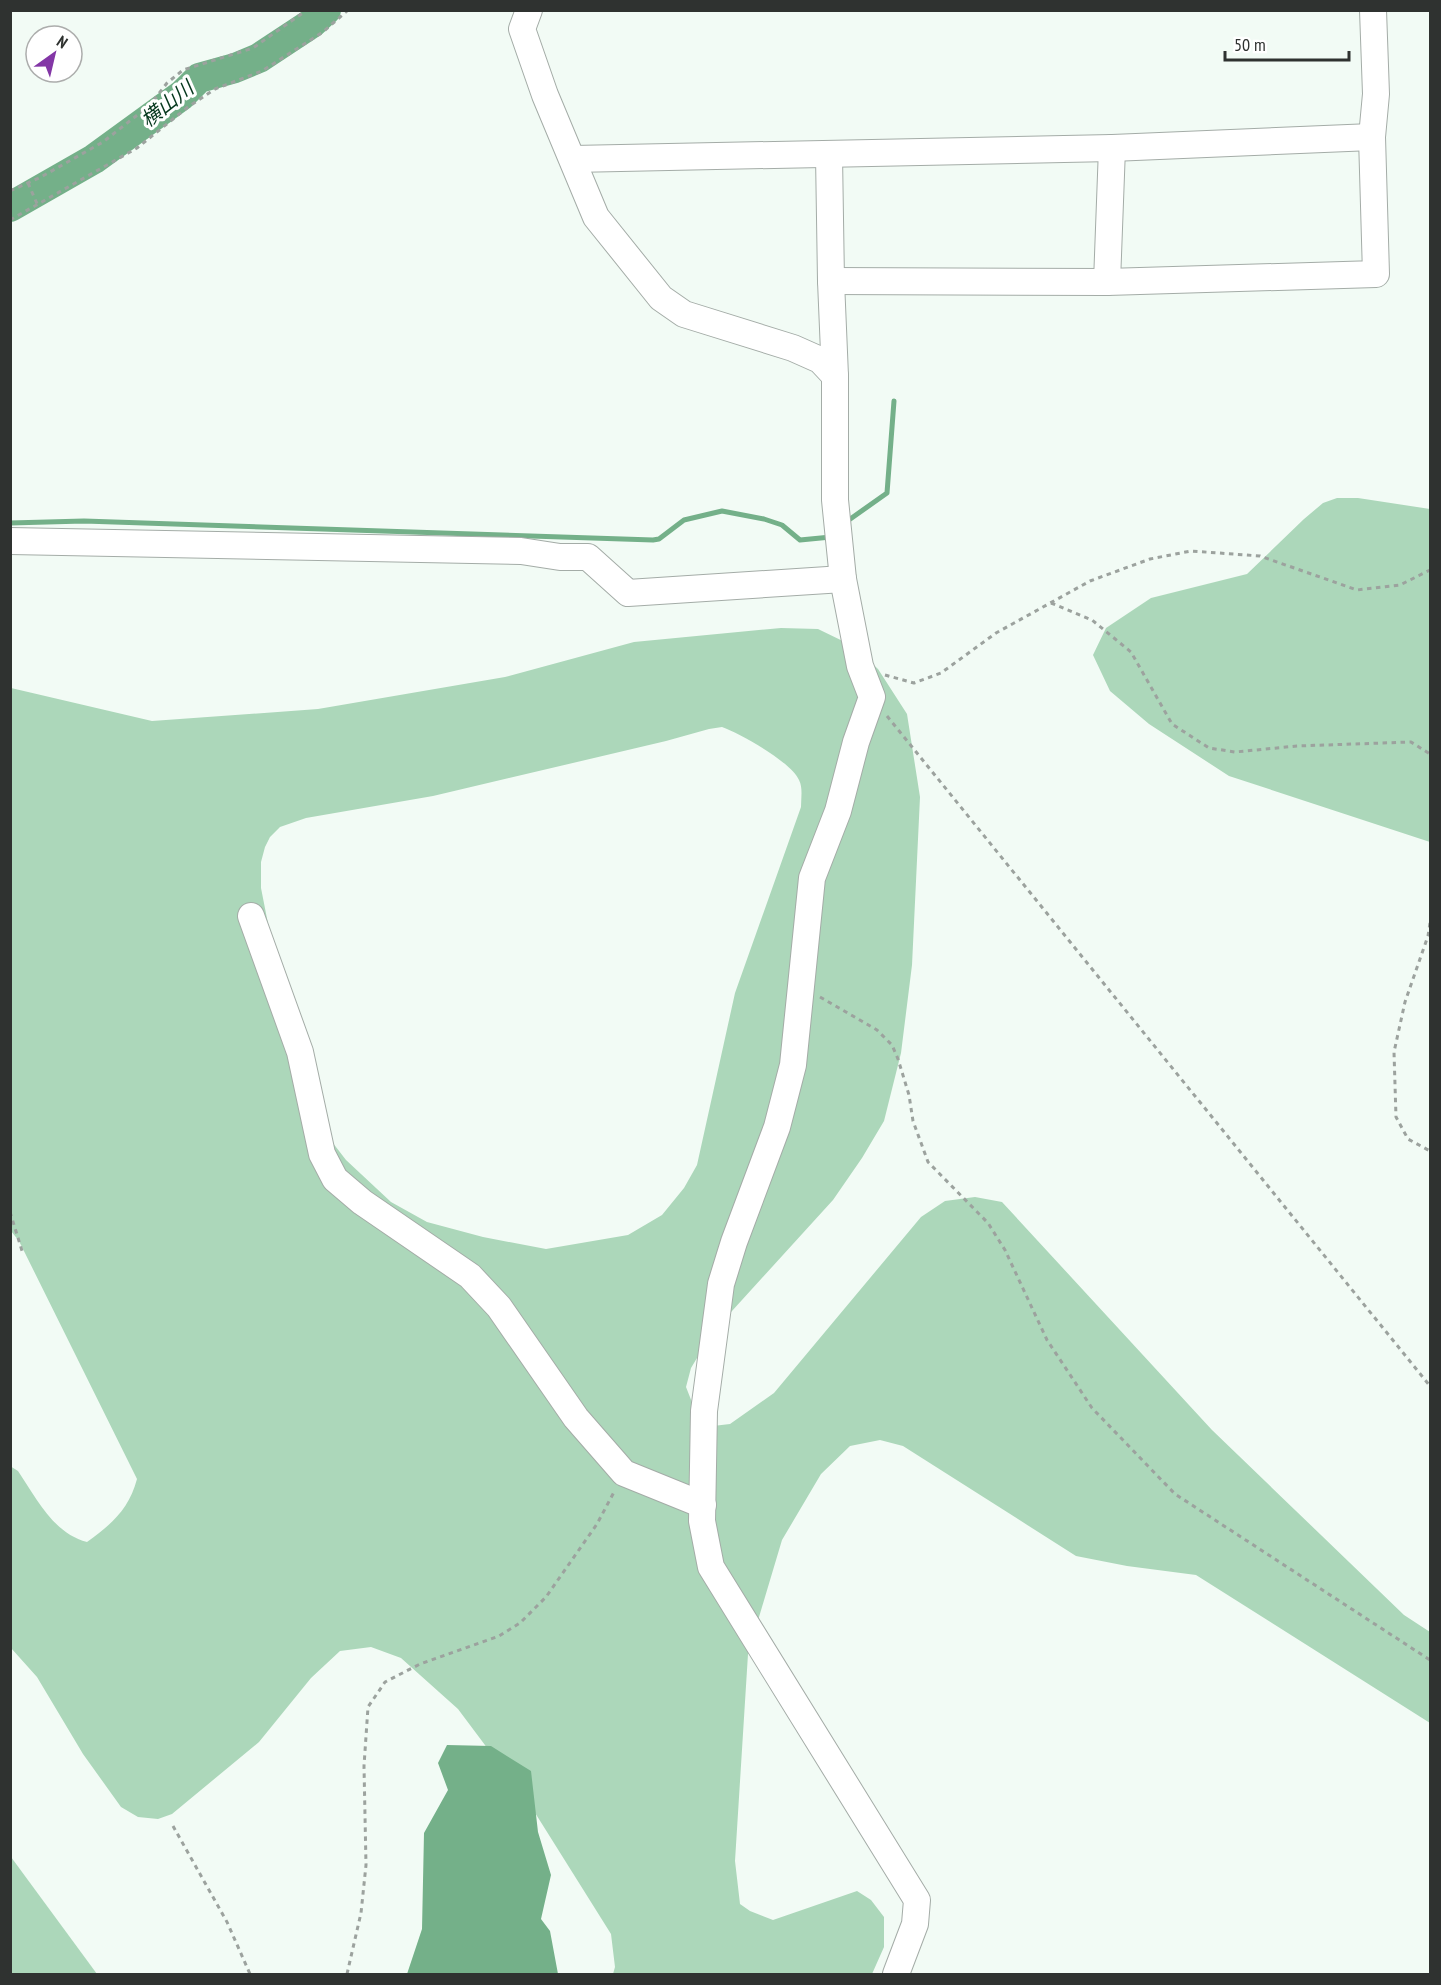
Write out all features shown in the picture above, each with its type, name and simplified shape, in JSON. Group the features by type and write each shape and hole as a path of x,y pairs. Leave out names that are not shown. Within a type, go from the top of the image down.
{"street":[{"path":"529,10 522,29 545,95 596,217 661,298 684,314 793,348 820,360 835,376"},
{"path":"831,281 1107,282 1376,274 1372,137 1376,94 1373,10"},
{"path":"573,159 1112,148 1372,137"},
{"path":"1107,282 1112,148"},
{"path":"829,155 835,376 835,500 843,579 860,666 872,697 856,742 838,811 812,878 793,1065 777,1127 734,1242 721,1284 704,1411 702,1521 711,1567 917,1900 915,1924 896,1974"},
{"path":"10,541 522,551 560,557 588,557 628,593 843,579"},
{"path":"251,916 300,1052 322,1154 335,1179 362,1202 470,1276 499,1308 576,1418 624,1473 703,1505"}],"path":[{"path":"10,191 103,142 150,105 167,83 183,70 254,48 307,10"},
{"path":"10,220 137,148 188,107 215,89 262,72 323,32 348,10"},
{"path":"28,183 38,206"},
{"path":"860,666 914,683 941,673 996,633 1090,581 1150,559 1191,551 1260,556 1357,590 1400,585 1431,570"},
{"path":"1051,603 1092,620 1131,652 1172,724 1209,748 1235,752 1297,746 1411,742 1431,754"},
{"path":"872,697 1431,1386"},
{"path":"1431,922 1405,1002 1394,1052 1396,1117 1408,1139 1431,1151"},
{"path":"800,986 877,1030 892,1045 909,1095 913,1120 928,1162 987,1223 1005,1250 1047,1340 1092,1408 1175,1494 1431,1660"},
{"path":"10,1212 23,1254"},
{"path":"347,1974 361,1913 366,1864 364,1766 368,1707 385,1682 420,1664 499,1636 520,1623 546,1597 597,1524 624,1473"},
{"path":"172,1826 227,1922 250,1974"}],"shaded area":[{"path":"1337,498 1358,498 1430,509 1430,842 1229,776 1149,724 1110,691 1093,655 1106,628 1151,598 1247,574 1304,519 1323,503"},
{"path":"781,628 818,629 853,646 878,669 907,714 920,797 912,965 901,1053 884,1121 833,1200 712,1333 691,1368 686,1387 697,1415 713,1426 730,1424 774,1393 921,1217 945,1201 975,1197 1002,1202 1212,1430 1404,1615 1430,1632 1430,1723 1196,1575 1127,1566 1076,1556 903,1446 880,1440 850,1446 821,1474 782,1540 748,1654 735,1861 740,1904 750,1911 773,1920 857,1891 871,1900 884,1917 884,1947 872,1974 613,1974 615,1967 611,1934 532,1808 458,1709 401,1658 371,1647 340,1651 311,1678 259,1742 172,1814 158,1819 138,1817 121,1807 83,1754 37,1677 11,1648 10,1466 18,1471 55,1523 75,1538 87,1542 118,1515 134,1490 137,1479 19,1241 11,1231 11,688 152,721 318,709 505,677 634,642","holes":["722,727 765,749 794,773 801,786 801,807 735,993 697,1165 684,1188 662,1215 628,1235 546,1249 483,1237 427,1222 391,1202 346,1160 319,1125 300,1086 261,888 261,862 270,837 280,827 306,818 433,796 709,729"]},
{"path":"447,1745 491,1746 531,1771 538,1832 551,1875 541,1919 550,1931 558,1974 407,1974 422,1929 424,1833 448,1790 438,1763"},
{"path":"11,1857 97,1974 11,1974"}],"waterway":[{"name":"横山川","path":"10,207 94,159 182,95 199,78 235,68 259,58 312,23 326,10"},
{"path":"846,522 887,493 894,401"},
{"path":"10,523 84,521 653,540 659,539 684,520 722,511 782,525 800,540 831,537"}]}
